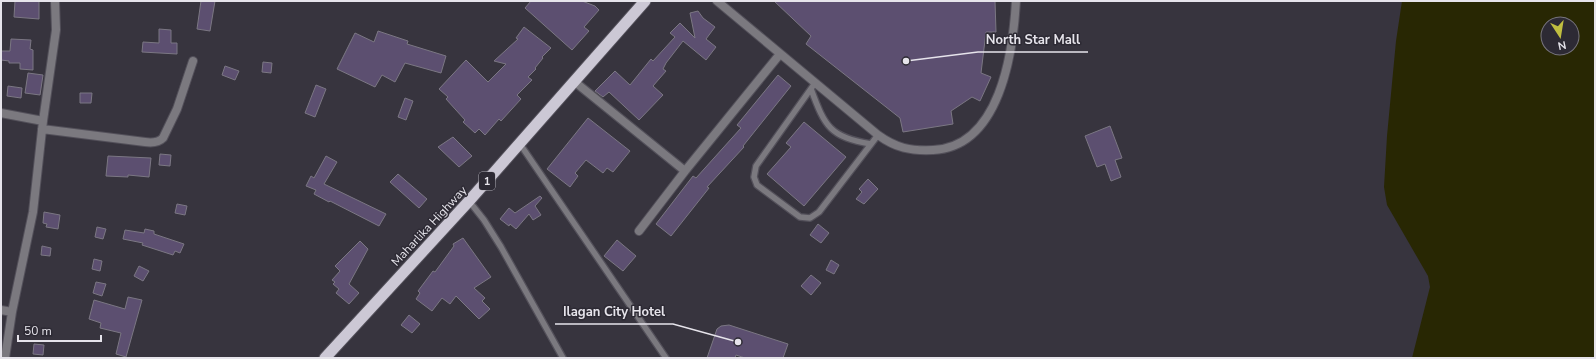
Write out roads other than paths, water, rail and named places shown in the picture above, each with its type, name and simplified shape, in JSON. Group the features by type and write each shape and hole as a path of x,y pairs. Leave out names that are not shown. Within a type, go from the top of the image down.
{"highway":[{"name":"Maharlika Highway","path":"329,356 520,144 645,1"}],"street":[{"path":"5,358 12,312 33,212 42,125 56,30 56,1"},
{"path":"716,1 780,54 813,86 878,135 890,143 908,150 942,150 969,138 987,116 1004,78 1014,30 1016,1"},
{"path":"639,232 685,170 780,54"},
{"path":"1,113 42,125 151,142 160,140 163,138 177,109 193,61"},
{"path":"575,82 685,170"},
{"path":"1,310 12,312"}],"lane":[{"path":"813,86 756,166 754,177 757,185 800,217 810,218 819,212 878,135"},
{"path":"813,86 826,122 838,135 851,140 871,144"},
{"path":"520,144 666,358"},
{"path":"469,201 484,220 501,247 563,358"}],"place":[{"name":"North Star Mall","path":"906,61"},
{"name":"Ilagan City Hotel","path":"738,342"}]}
